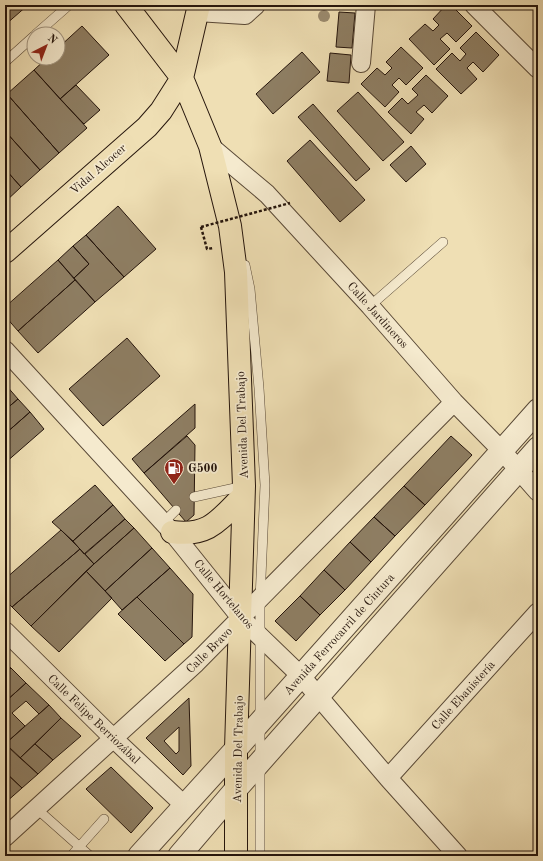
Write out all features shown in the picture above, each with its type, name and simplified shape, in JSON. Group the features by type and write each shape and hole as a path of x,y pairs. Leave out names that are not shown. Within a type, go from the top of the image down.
{"main road":[{"name":"Avenida Del Trabajo","path":"126,5 183,74 215,151 230,226 236,272 244,491 236,749 236,856"},
{"path":"183,74 198,8"},
{"name":"Vidal Alcocer","path":"5,252 147,127 160,111 183,74"},
{"path":"170,522 188,534 199,532 215,523 244,491"}],"street":[{"path":"198,8 245,15 256,5"},
{"path":"361,63 366,5"},
{"path":"474,5 538,69"},
{"name":"Calle Jardineros","path":"215,151 267,194 370,306 454,402 519,469 538,492"},
{"name":"Calle Hortelanos","path":"5,350 170,522 241,618 301,676 388,778 458,856"},
{"name":"Calle Bravo","path":"5,838 114,740 196,663 260,600 454,402"},
{"name":"Avenida Ferrocarril de Cintura","path":"139,856 259,724 538,410"},
{"path":"179,856 237,788 538,448"},
{"name":"Calle Ebanistería","path":"388,778 538,612"},
{"name":"Calle Felipe Berriozábal","path":"5,631 114,740 184,805"}],"lane":[{"path":"45,26 69,5"},
{"path":"134,5 183,74"},
{"path":"5,62 26,43"},
{"path":"215,151 249,282 265,485 260,600 260,856"},
{"path":"370,306 443,242"},
{"path":"194,497 244,491"},
{"path":"37,809 90,856"},
{"path":"71,856 104,819"}],"path":[{"path":"207,249 202,227 290,204"}],"building":[{"path":"5,5 28,5 5,25"},
{"path":"446,5 451,5 472,26 456,42 447,33 440,39 450,49 434,65 409,39 425,24 433,31 439,25 433,19"},
{"path":"339,12 355,13 352,48 336,47"},
{"path":"82,26 109,55 60,99 34,70 38,66 66,66 66,41"},
{"path":"476,32 499,55 483,72 473,62 467,68 477,79 461,94 436,69 452,53 460,61 466,54 460,48"},
{"path":"401,47 423,68 406,85 399,78 392,85 399,92 385,107 361,84 377,68 385,75 392,68 386,62"},
{"path":"302,52 320,72 273,114 256,94"},
{"path":"330,53 351,55 349,83 327,81"},
{"path":"34,70 87,128 59,153 7,94"},
{"path":"426,75 448,96 432,113 424,105 416,112 424,119 411,134 388,112 402,98 408,104 418,95 412,89"},
{"path":"76,85 100,110 84,124 60,99"},
{"path":"358,92 404,142 383,161 337,111"},
{"path":"7,94 59,153 40,170 5,131 5,96"},
{"path":"313,104 370,169 356,181 298,117"},
{"path":"5,131 40,170 21,187 5,169"},
{"path":"310,140 365,200 340,222 287,161"},
{"path":"411,146 426,164 406,182 390,165"},
{"path":"5,169 21,187 5,202"},
{"path":"118,206 156,249 124,277 86,235"},
{"path":"86,235 124,277 95,302 74,278 89,264 73,246"},
{"path":"73,246 89,264 74,278 58,260"},
{"path":"58,260 75,280 18,331 5,316 5,307"},
{"path":"75,280 95,302 38,353 18,331"},
{"path":"127,338 160,376 103,426 69,389"},
{"path":"5,384 18,399 5,410"},
{"path":"18,399 30,412 5,434 5,410"},
{"path":"195,404 195,428 144,473 132,459"},
{"path":"30,412 44,429 5,463 5,434"},
{"name":"G500","path":"187,436 195,445 194,515 186,522 144,473"},
{"path":"451,436 472,455 425,505 404,486"},
{"path":"95,485 113,505 73,541 52,522"},
{"path":"404,486 425,505 395,536 374,517"},
{"path":"113,505 125,519 84,554 73,541"},
{"path":"374,517 395,536 371,562 350,542"},
{"path":"125,519 134,528 94,564 85,554"},
{"path":"134,528 152,548 105,591 86,571"},
{"path":"61,530 80,549 12,607 5,600 5,579"},
{"path":"350,542 371,562 345,590 324,570"},
{"path":"152,548 170,568 122,610 105,591"},
{"path":"80,549 94,564 31,626 12,607"},
{"path":"170,568 193,594 192,637 184,644 137,597"},
{"path":"324,570 345,590 320,615 300,596"},
{"path":"86,571 112,598 59,652 31,626"},
{"path":"300,596 320,615 296,641 275,621"},
{"path":"137,597 184,644 165,661 118,614"},
{"path":"5,663 11,668 5,673"},
{"path":"11,668 26,683 5,702 5,673"},
{"path":"26,683 49,705 39,714 26,701 12,713 25,726 5,744 5,702"},
{"path":"189,698 191,766 183,775 146,738","holes":["179,727 179,751 176,754 164,741"]},
{"path":"49,705 61,718 20,758 5,744"},
{"path":"61,718 81,736 53,760 35,744"},
{"path":"35,744 53,760 38,774 20,758"},
{"path":"10,748 38,774 22,788 5,772 5,752"},
{"path":"111,767 153,808 131,833 86,789"},
{"path":"5,772 22,788 5,803"}],"place":[{"name":"G500","path":"174,485"}]}
